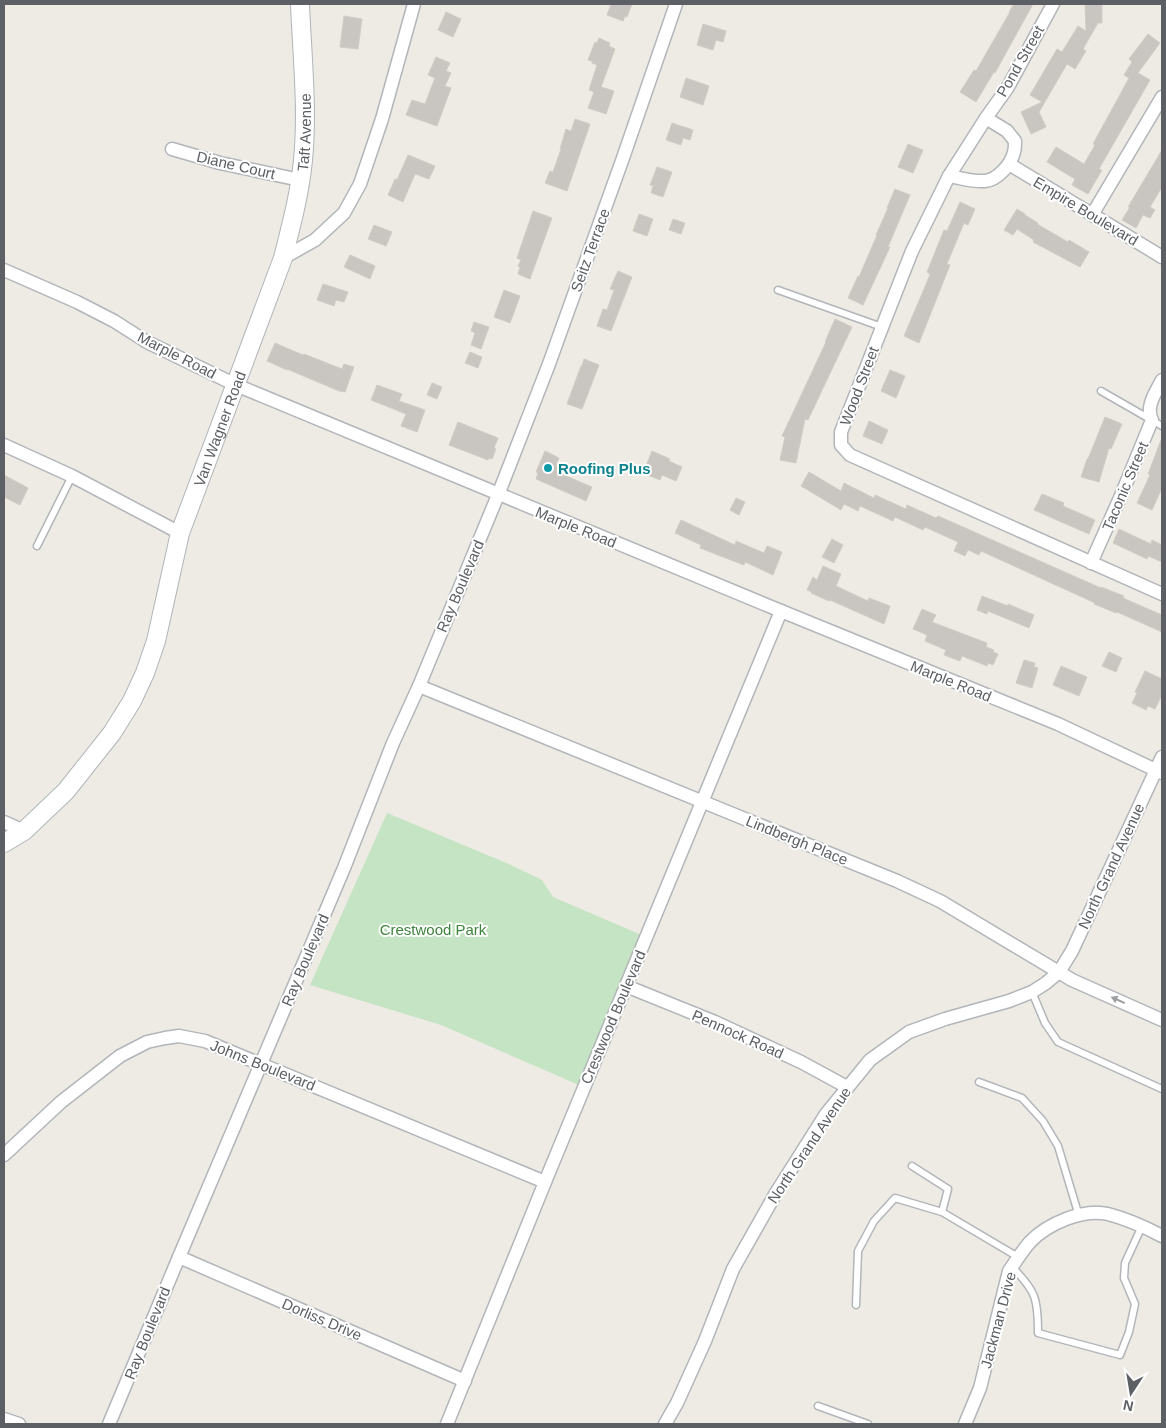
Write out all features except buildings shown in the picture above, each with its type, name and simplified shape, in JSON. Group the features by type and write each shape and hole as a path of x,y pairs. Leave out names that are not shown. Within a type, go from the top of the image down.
{"street":[{"name":"Taft Avenue","path":"283,258 295,210 303,160 304,110 300,4"},
{"path":"283,258 315,240 344,213 360,184 382,119 414,4"},
{"name":"Seitz Terrace","path":"498,495 549,364 676,4"},
{"name":"Pond Street","path":"986,118 1008,87 1053,4"},
{"path":"1092,215 1162,96"},
{"path":"949,176 987,181 998,175 1009,164 1014,152 1015,141 1007,131 986,118"},
{"name":"Wood Street","path":"986,118 949,176 912,251 841,432 841,445 850,455 1162,594"},
{"name":"Diane Court","path":"172,149 220,163 300,180"},
{"name":"Empire Boulevard","path":"1009,164 1162,257"},
{"name":"Van Wagner Road","path":"4,843 24,831 66,791 112,733 132,701 145,673 156,641 180,533 283,258"},
{"name":"Marple Road","path":"4,270 77,302 114,321 147,342 236,385 781,612 1058,724 1159,771"},
{"name":"Taconic Street","path":"1091,563 1157,423 1149,416 1150,404 1162,380"},
{"path":"4,445 72,476 180,533"},
{"name":"Ray Boulevard","path":"110,1424 344,868 393,743 419,686 498,495"},
{"name":"Crestwood Boulevard","path":"447,1424 781,612"},
{"name":"Lindbergh Place","path":"419,686 897,881 940,901 1072,980 1162,1020"},
{"name":"North Grand Avenue","path":"665,1424 705,1341 733,1268 776,1193 826,1114 870,1060 909,1032 1032,992 1059,972 1072,951 1159,771 1162,757"},
{"path":"4,822 24,831"},
{"name":"Pennock Road","path":"626,986 715,1022 801,1062 847,1087"},
{"name":"Johns Boulevard","path":"4,1155 61,1102 120,1056 147,1042 179,1036 205,1041 545,1182"},
{"name":"Jackman Drive","path":"965,1424 980,1388 1010,1271 1032,1241 1051,1226 1069,1218 1091,1213 1106,1214 1142,1226 1162,1236"},
{"name":"Dorliss Drive","path":"179,1257 465,1380"},
{"path":"4,1419 19,1424"}],"lane":[{"path":"778,290 882,327"},
{"path":"1102,392 1157,423"},
{"path":"37,546 72,476"},
{"path":"1032,992 1045,1024 1058,1042 1162,1089"},
{"path":"979,1082 1022,1098 1044,1121 1058,1146 1079,1216"},
{"path":"912,1166 948,1189 942,1212"},
{"path":"856,1305 858,1251 874,1221 895,1198 942,1212 1015,1262 1034,1294 1038,1314 1038,1333 1120,1355 1129,1332 1135,1304 1124,1278 1125,1263 1142,1226"},
{"path":"818,1406 868,1424"}],"green space":[{"name":"Crestwood Park","path":"387,813 511,865 542,880 553,897 644,936 579,1085 441,1025 310,985"}],"place":[{"name":"Roofing Plus","path":"548,468"}]}
